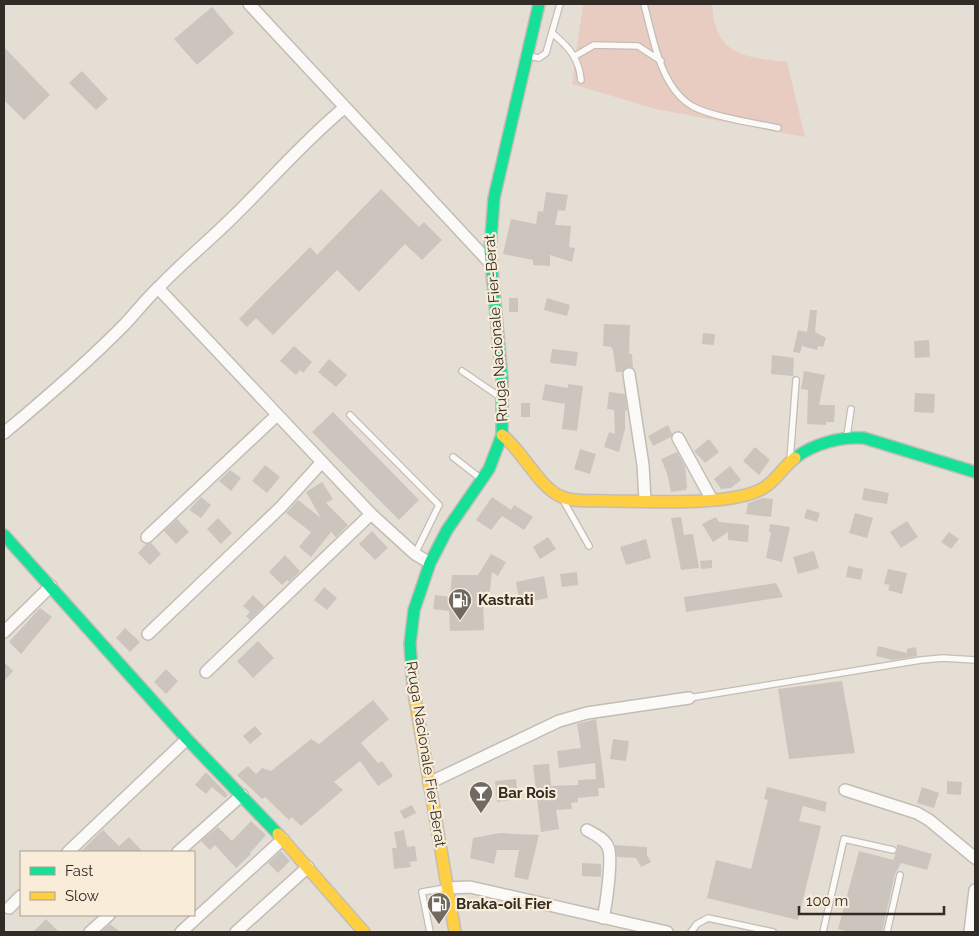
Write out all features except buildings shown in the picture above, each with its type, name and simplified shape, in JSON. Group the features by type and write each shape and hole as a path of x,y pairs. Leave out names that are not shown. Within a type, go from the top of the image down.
{"street":[{"path":"249,4 491,264"},
{"name":"Rruga Nacionale Fier-Berat","path":"455,932 413,690 410,644 414,610 430,562 444,535 494,458 502,435 503,400 491,264 490,224 494,198 539,4"},
{"path":"4,433 72,375 158,288 232,219 322,126 344,108"},
{"path":"158,288 371,514 416,554 430,562"},
{"path":"629,374 643,465 645,500"},
{"path":"148,537 278,415"},
{"path":"502,435 518,450 542,482 562,497 585,500 712,500 741,496 765,487 790,462 811,449 846,438 864,438 975,472"},
{"path":"678,438 712,500"},
{"path":"148,634 281,507 322,462"},
{"path":"206,672 371,514"},
{"path":"4,535 187,739 283,839 364,932"},
{"path":"4,632 51,586"},
{"path":"429,782 559,721 587,713 689,698"},
{"path":"69,851 187,739"},
{"path":"845,790 917,813 929,820 975,858"},
{"path":"179,851 242,795"},
{"path":"587,830 602,840 609,850 607,899 603,918"},
{"path":"181,932 283,839"},
{"path":"957,844 975,846"},
{"path":"236,932 308,867"},
{"path":"447,888 470,887 667,932"},
{"path":"970,932 975,890"},
{"path":"9,908 20,897"},
{"path":"90,932 108,916"}],"lane":[{"path":"527,55 543,57 560,4"},
{"path":"644,4 661,61 675,91 694,107 778,128"},
{"path":"552,33 575,56 579,64 581,80"},
{"path":"575,56 594,45 638,46 661,61"},
{"path":"462,371 503,400"},
{"path":"790,462 796,380"},
{"path":"846,438 851,409"},
{"path":"350,415 439,505 416,554"},
{"path":"453,457 481,480"},
{"path":"562,497 589,546"},
{"path":"689,698 921,660 943,658 975,660"},
{"path":"822,932 844,839 893,850"},
{"path":"886,932 900,875"},
{"path":"430,932 422,892 447,888"},
{"path":"691,932 697,924 708,918 772,932"}],"shaded area":[{"path":"583,4 712,4 714,21 719,34 734,51 758,58 787,62 805,137 656,109 572,84"}],"traffic: fast":[{"path":"413,687 410,644 414,610 430,563 447,530 489,469 502,435 502,379 490,250 494,198 539,4"},
{"path":"795,458 810,449 828,442 846,438 864,438 975,472"},
{"path":"4,535 187,739 278,834"}],"traffic: slow":[{"path":"502,435 517,450 546,486 562,497 580,501 691,502 733,498 765,487 795,458"},
{"path":"413,687 455,932"},
{"path":"278,834 364,932"}],"place":[{"name":"Kastrati","path":"460,621"},
{"name":"Bar Rois","path":"481,814"},
{"name":"Braka-oil Fier","path":"439,925"}]}
